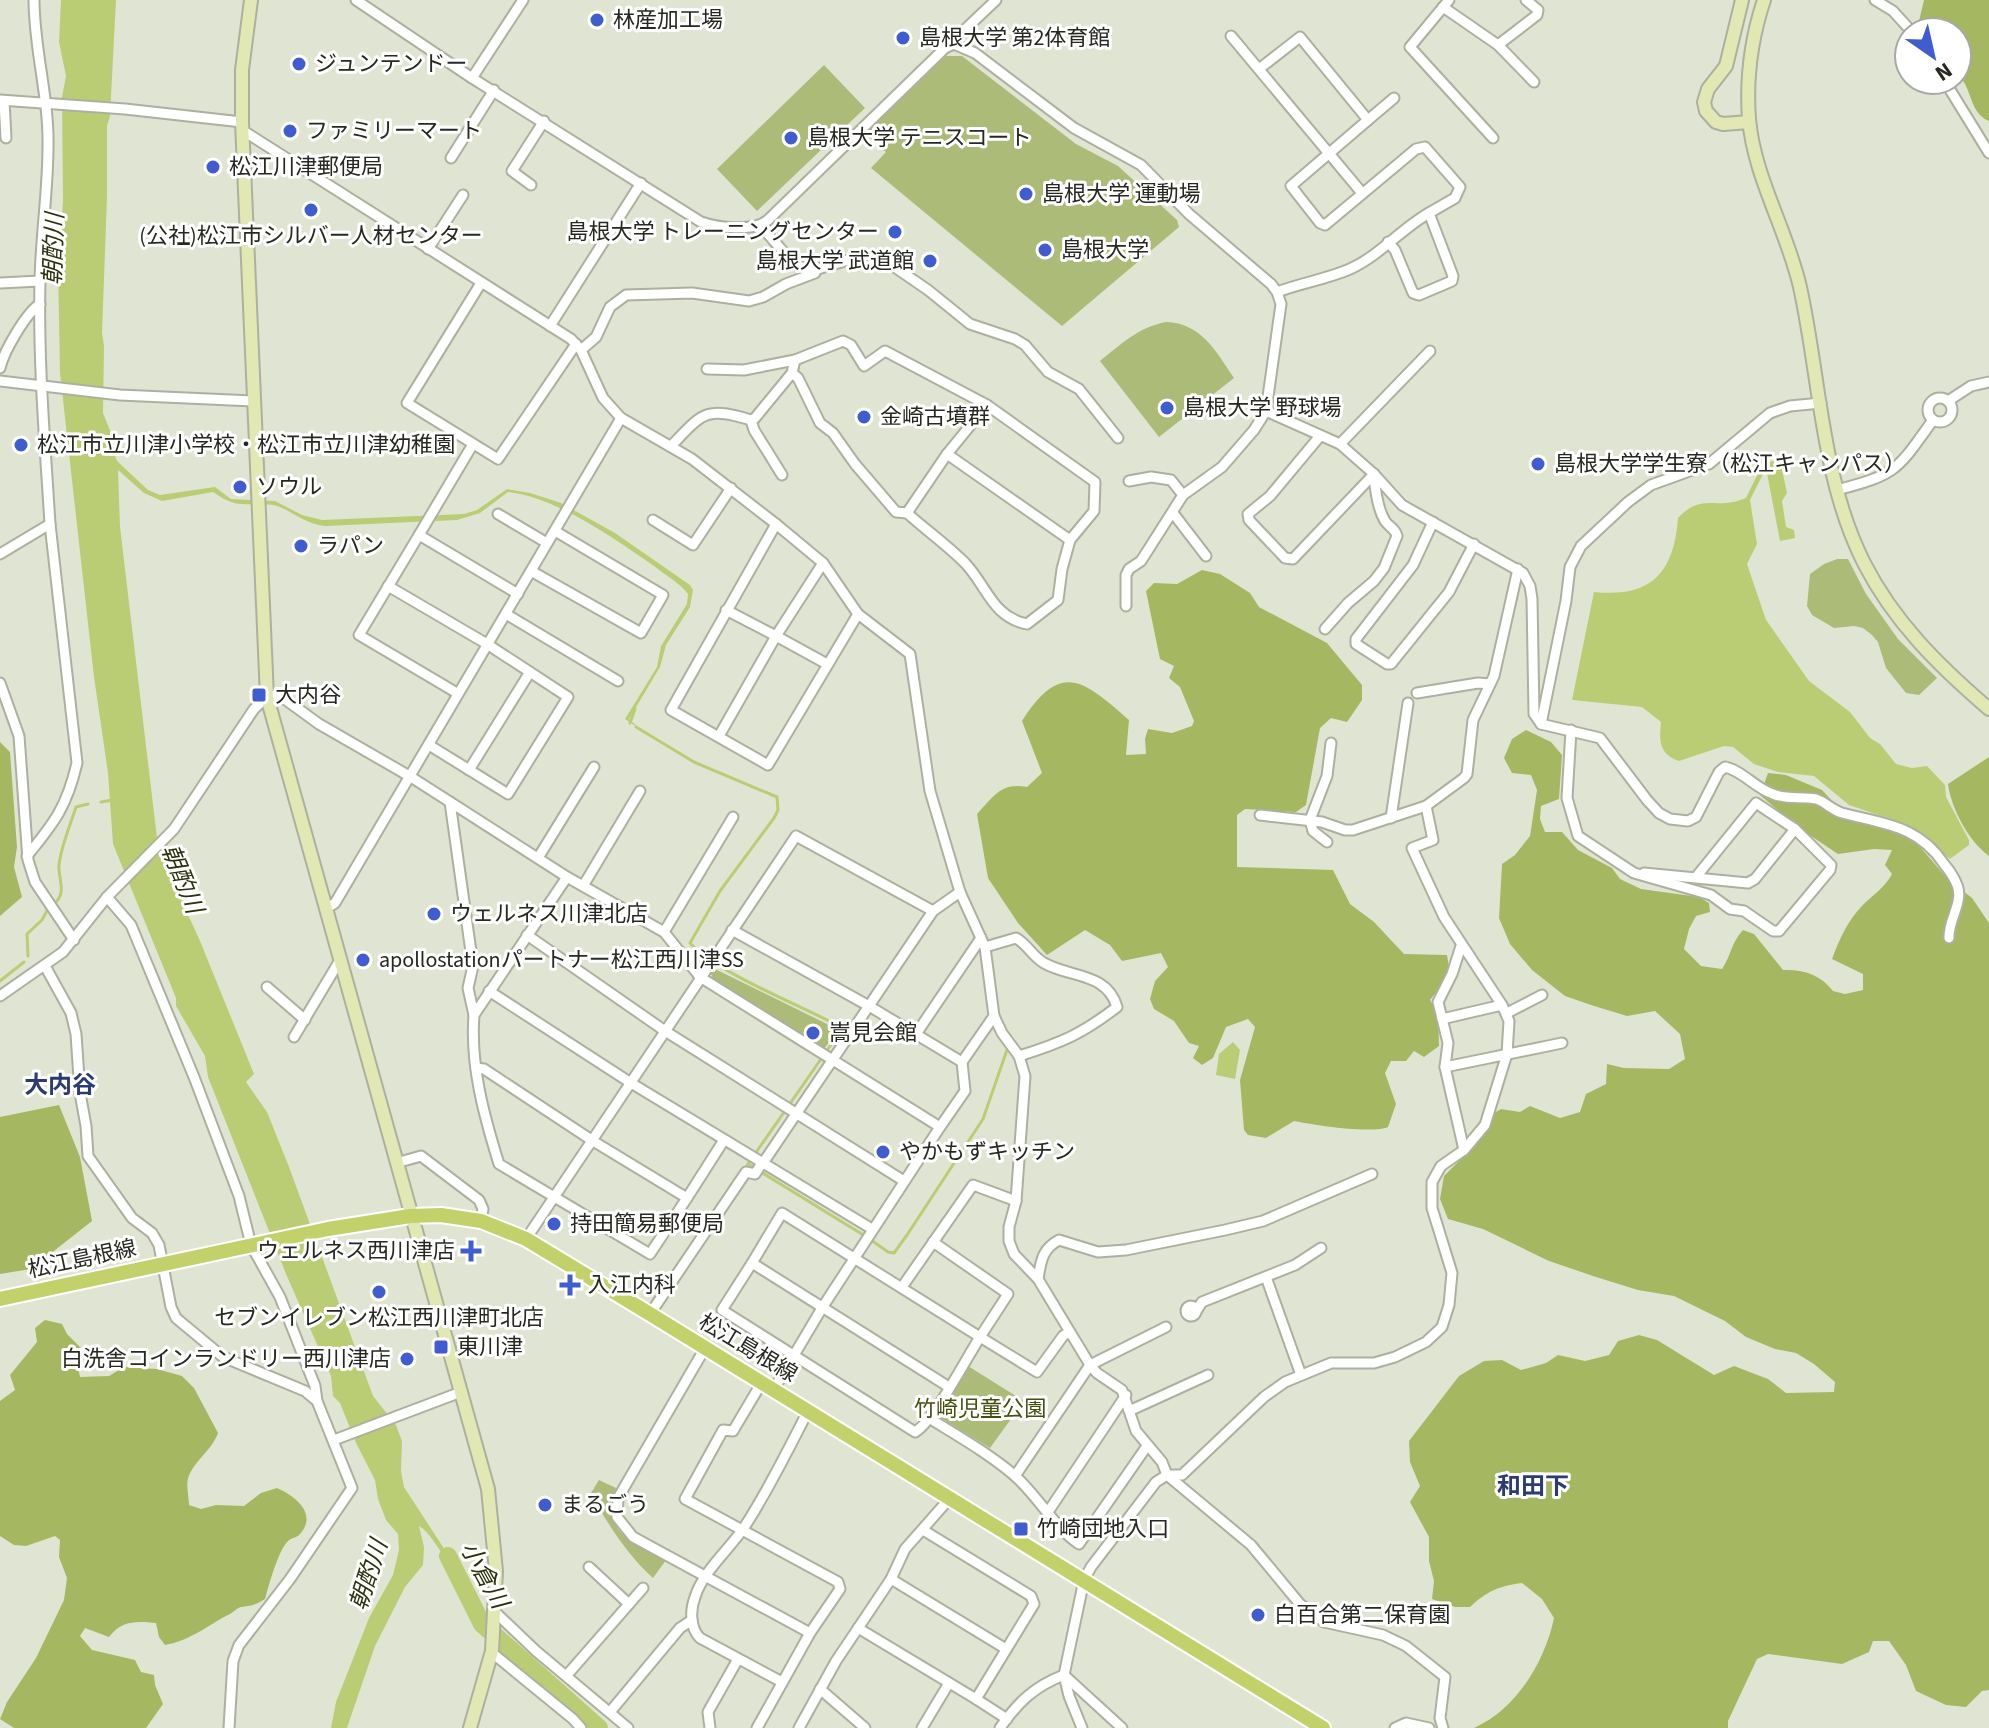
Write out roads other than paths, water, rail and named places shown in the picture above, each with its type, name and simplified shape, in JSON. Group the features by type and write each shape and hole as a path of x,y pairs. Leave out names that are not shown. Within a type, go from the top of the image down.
{"main road":[{"name":"松江島根線","path":"0,1299 328,1229 410,1216 441,1215 481,1221 526,1239 1323,1728"}],"street":[{"path":"27,856 57,820 70,794 77,763 50,524 40,281 50,105 34,26 34,0"},
{"path":"251,0 242,70 242,126 267,697 488,1489 496,1571 494,1654 470,1728"},
{"path":"356,0 472,78 710,225 761,226 934,57 954,44 975,53 1074,128 1141,165 1189,214 1277,292 1281,304 1266,411 1222,467 1183,495 1141,561 1129,569 1126,575 1126,606"},
{"path":"472,78 523,0"},
{"path":"954,44 956,38 996,0"},
{"path":"1498,45 1537,15 1538,10 1526,0"},
{"path":"1742,0 1726,66 1708,89 1704,102 1706,111 1716,122 1749,122"},
{"path":"1764,0 1750,57 1749,122 1757,162 1790,249 1800,288 1837,490 1846,523 1863,561 1891,609 1939,665 1989,709"},
{"path":"1875,0 1898,16"},
{"path":"1493,138 1410,49 1411,43 1446,4 1498,45 1534,82"},
{"path":"1231,36 1362,193"},
{"path":"1259,69 1300,37 1368,120"},
{"path":"451,158 494,90"},
{"path":"1954,96 1989,153"},
{"path":"1277,292 1352,268 1408,225 1455,198 1460,187 1422,146 1325,225 1320,223 1291,186 1394,98"},
{"path":"6,138 2,101 125,109 242,126 579,347 597,388 621,418 671,446 776,524 823,563 858,614 910,654 930,791 960,892 983,943 994,1016 1019,1056 1025,1076 1016,1201 1009,1227 1009,1241 1014,1254 1038,1279 1090,1365 1126,1395 1136,1431 1162,1462 1167,1475 1251,1545 1300,1604 1324,1622 1383,1635 1406,1646 1439,1670 1445,1677 1440,1718 1443,1728"},
{"path":"531,185 512,171 544,121"},
{"path":"550,326 641,183"},
{"path":"428,249 463,195"},
{"path":"1388,242 1395,250 1413,293 1419,295 1451,283 1453,276 1429,213"},
{"path":"761,226 794,264 818,271"},
{"path":"481,283 407,403 498,459 579,347 596,337 610,307 626,295 692,293 749,301 818,271 865,255 880,257 970,324 1025,345 1048,372 1079,389 1118,438"},
{"path":"0,283 40,281"},
{"path":"0,368 31,311 40,304"},
{"path":"707,369 744,370 795,360 843,341 851,345 864,366 885,351 987,405 1095,482 1094,511 1070,540 1058,600 1027,624 1013,621 996,608 968,566 907,513 896,512 833,433 820,423 798,378 792,373"},
{"path":"1340,444 1430,351"},
{"path":"751,420 763,411 792,373 795,360"},
{"path":"0,381 120,395 253,401"},
{"path":"1948,401 1971,386 1989,382"},
{"path":"1938,398 1948,401 1953,408 1950,418 1942,423 1933,420 1928,412 1930,403 1938,398"},
{"path":"1541,724 1570,567 1581,546 1651,485 1709,464 1770,413 1790,406 1821,403"},
{"path":"907,513 947,454 987,405"},
{"path":"1266,411 1340,444 1374,474 1396,500 1518,569 1530,586 1532,599 1534,714 1541,724 1600,738 1647,800 1670,819 1688,821 1696,817 1719,772 1725,767 1739,772 1776,796 1818,799 1838,812 1901,827 1922,839 1956,882 1959,893 1949,938"},
{"path":"671,446 694,422 712,412 751,420"},
{"path":"326,909 335,903 411,777 457,693 621,418"},
{"path":"751,420 782,475"},
{"path":"1837,490 1892,472 1933,420"},
{"path":"1320,436 1270,496 1248,514 1249,520 1285,558 1293,559 1374,474"},
{"path":"457,693 359,635 473,444"},
{"path":"947,454 1070,540"},
{"path":"1325,629 1348,603 1374,581 1384,568 1397,536 1383,516 1374,474"},
{"path":"1129,481 1151,477 1171,480 1183,495"},
{"path":"653,520 693,545 731,488"},
{"path":"1173,513 1206,556"},
{"path":"498,514 547,543"},
{"path":"1433,522 1413,565 1356,639 1356,644 1387,664 1391,664 1449,592 1474,544"},
{"path":"0,554 50,524"},
{"path":"776,524 671,710 768,765 858,614"},
{"path":"531,571 641,633 663,595 555,531"},
{"path":"419,535 518,594"},
{"path":"719,736 776,636 823,563"},
{"path":"1260,815 1310,820 1345,830 1426,806 1467,774 1473,720 1490,684 1518,569"},
{"path":"388,586 487,644 568,697 508,794 429,745"},
{"path":"726,610 827,664"},
{"path":"506,614 618,681"},
{"path":"469,770 530,672"},
{"path":"0,683 19,736 27,856 35,882 74,940"},
{"path":"1417,693 1478,683 1490,684"},
{"path":"0,996 45,966 74,940 107,897 174,829 254,709 267,697 277,695 567,877 664,932 700,977 940,1127"},
{"path":"1391,818 1408,703"},
{"path":"1571,730 1567,798 1578,836 1634,873 1711,895 1730,909 1744,911 1773,931 1779,931 1831,865 1795,829 1756,803 1696,877"},
{"path":"1327,842 1312,829 1310,820 1327,776 1331,743"},
{"path":"538,858 594,767"},
{"path":"583,886 640,791"},
{"path":"450,802 473,966 468,988 474,1015 472,1041 486,1121 499,1164 650,1254 724,1140"},
{"path":"1082,1728 1064,1675 1084,1580 1156,1482 1167,1475 1182,1475 1264,1397 1301,1375 1331,1363 1383,1361 1426,1342 1442,1327 1449,1305 1452,1273 1432,1208 1432,1182 1441,1166 1464,1150 1485,1125 1507,1054 1505,1009 1461,946 1412,848 1433,840 1426,806"},
{"path":"664,932 733,817"},
{"path":"1634,873 1656,872 1751,882 1795,829"},
{"path":"526,1239 796,836 933,911"},
{"path":"474,1015 567,877"},
{"path":"650,1314 746,1172 758,1163 827,1056 869,1006 933,911 960,892"},
{"path":"107,897 131,925 315,1386 317,1401"},
{"path":"732,930 962,1062"},
{"path":"527,935 665,1031 904,1181"},
{"path":"916,1034 983,943 1016,938 1047,965 1106,985 1117,1007 1084,1032 1019,1056"},
{"path":"1461,946 1452,974 1439,996 1448,1043 1445,1067 1464,1150"},
{"path":"294,1037 340,960"},
{"path":"45,966 71,1013 76,1034 88,1156 132,1218 152,1233 159,1245 176,1318 223,1357 305,1391 317,1401 338,1439 352,1488 290,1579 239,1645 233,1661 229,1728"},
{"path":"267,987 305,1020"},
{"path":"489,991 758,1163 872,1229"},
{"path":"1442,1019 1505,1009 1542,995"},
{"path":"757,1728 810,1633 840,1589 838,1582 685,1499 723,1430 733,1431 793,1356 872,1229 965,1091 962,1062 994,1016"},
{"path":"1445,1067 1562,1043"},
{"path":"476,1068 484,1069 687,1198"},
{"path":"396,1163 421,1156 479,1200 483,1209 481,1221"},
{"path":"1038,1279 1042,1255 1049,1245 1059,1240 1098,1252 1182,1239 1263,1221 1372,1174"},
{"path":"902,1287 973,1185 1016,1201"},
{"path":"933,1242 1008,1294 980,1337 923,1428 915,1432 722,1310 782,1213 902,1287 980,1337 1037,1372 1069,1332"},
{"path":"1195,1313 1202,1302 1295,1265 1321,1248"},
{"path":"752,1263 949,1387"},
{"path":"1266,1277 1301,1375"},
{"path":"1015,1476 1090,1365 1166,1327"},
{"path":"705,1348 618,1498 617,1517 633,1537 810,1633"},
{"path":"1129,1411 1208,1375"},
{"path":"338,1439 461,1392"},
{"path":"1048,1512 1126,1395"},
{"path":"782,1682 700,1638 695,1633 692,1620 696,1593 764,1496 808,1411"},
{"path":"929,1418 1015,1476 1064,1534 1079,1544 1147,1446"},
{"path":"799,1728 820,1689 891,1579 905,1549 950,1498"},
{"path":"923,1530 1031,1596 1034,1604 976,1699"},
{"path":"589,1567 629,1604"},
{"path":"891,1579 1006,1649"},
{"path":"567,1675 643,1588"},
{"path":"494,1614 628,1728"},
{"path":"610,1712 680,1628 692,1620"},
{"path":"858,1628 1007,1719"},
{"path":"494,1654 581,1728"},
{"path":"710,1728 708,1712 738,1659"},
{"path":"1000,1728 1029,1693 1064,1675"},
{"path":"1064,1675 1122,1728"},
{"path":"922,1728 949,1683"},
{"path":"820,1689 865,1728"},
{"path":"1395,1728 1406,1723 1429,1728"}],"waterway":[{"path":"630,723 635,709"},
{"path":"636,727 694,762 777,797 778,810 774,818 720,891 690,943 735,975 829,1021 837,1036 748,1164 865,1236"},
{"path":"101,802 113,800"},
{"path":"55,903 61,894 59,865 66,836 76,807 88,804"},
{"path":"28,956 27,934 42,920 48,909"},
{"path":"0,981 24,962"},
{"path":"871,1240 894,1253 907,1235 983,1119 1008,1047"},
{"path":"652,1302 748,1164"},
{"name":"小倉川","path":"448,1556 482,1624 599,1728"}],"place":[{"name":"林産加工場","path":"597,20"},
{"name":"島根大学 第2体育館","path":"903,38"},
{"name":"ジュンテンドー","path":"299,64"},
{"name":"ファミリーマート","path":"290,131"},
{"name":"島根大学 テニスコート","path":"791,138"},
{"name":"松江川津郵便局","path":"213,167"},
{"name":"島根大学 運動場","path":"1026,194"},
{"name":"(公社)松江市シルバー人材センター","path":"311,210"},
{"name":"島根大学 トレーニングセンター","path":"895,232"},
{"name":"島根大学","path":"1045,250"},
{"name":"島根大学 武道館","path":"930,261"},
{"name":"島根大学 野球場","path":"1167,408"},
{"name":"金崎古墳群","path":"864,417"},
{"name":"松江市立川津小学校・松江市立川津幼稚園","path":"21,445"},
{"name":"島根大学学生寮（松江キャンパス）","path":"1538,464"},
{"name":"ソウル","path":"240,487"},
{"name":"ラパン","path":"301,546"},
{"name":"大内谷","path":"259,695"},
{"name":"ウェルネス川津北店","path":"434,914"},
{"name":"apollostationパートナー松江西川津SS","path":"363,960"},
{"name":"嵩見会館","path":"813,1033"},
{"name":"やかもずキッチン","path":"883,1152"},
{"name":"持田簡易郵便局","path":"554,1224"},
{"name":"ウェルネス西川津店","path":"471,1251"},
{"name":"入江内科","path":"570,1285"},
{"name":"セブンイレブン松江西川津町北店","path":"379,1292"},
{"name":"東川津","path":"441,1347"},
{"name":"白洗舎コインランドリー西川津店","path":"407,1359"},
{"name":"まるごう","path":"545,1505"},
{"name":"竹崎団地入口","path":"1021,1529"},
{"name":"白百合第二保育園","path":"1258,1615"}],"district":[{"name":"大内谷","path":"60,1085"},
{"name":"和田下","path":"1533,1486"}],"water label":[{"name":"朝酌川","path":"54,249"},
{"name":"朝酌川","path":"182,879"},
{"name":"朝酌川","path":"369,1575"}],"park label":[{"name":"竹崎児童公園","path":"980,1409"}]}
